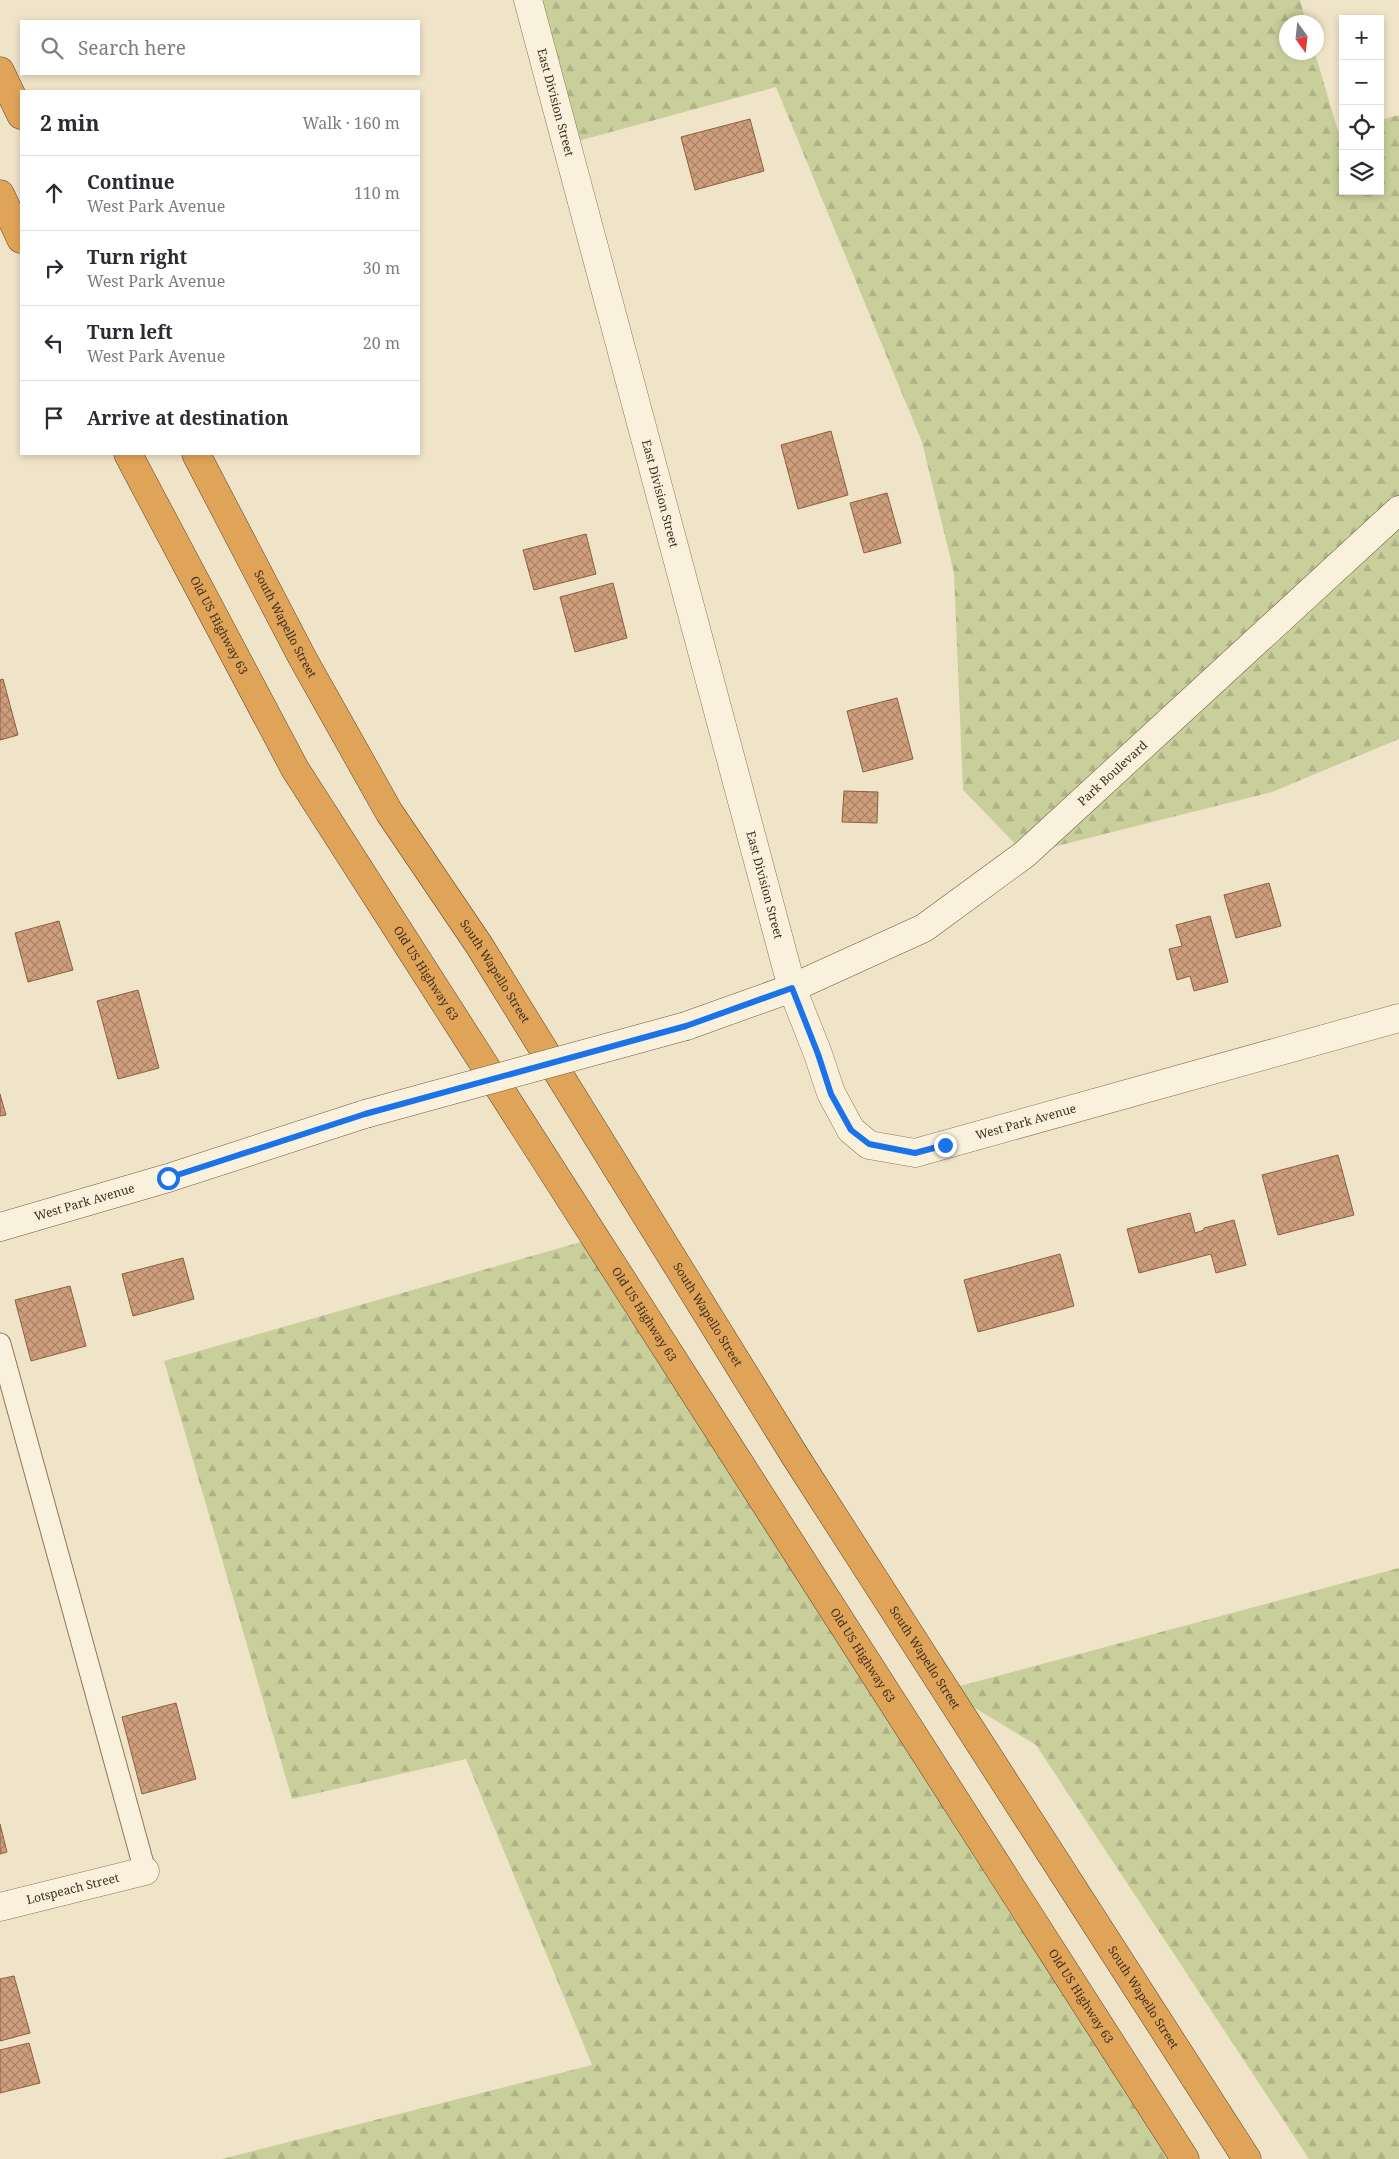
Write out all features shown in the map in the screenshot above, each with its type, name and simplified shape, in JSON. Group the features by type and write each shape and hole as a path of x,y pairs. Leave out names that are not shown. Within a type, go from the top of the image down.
{"highway":[{"path":"0,71 20,113"},
{"path":"0,194 20,237"},
{"name":"Old US Highway 63","path":"129,455 294,769 1185,2159"},
{"name":"South Wapello Street","path":"197,455 303,659 389,812 479,945 800,1464 1247,2159"}],"street":[{"name":"East Division Street","path":"528,0 792,988"},
{"name":"Park Boulevard","path":"792,988 924,928 1025,854 1399,510"},
{"name":"West Park Avenue","path":"0,1227 168,1178 365,1114 686,1026 792,988 818,1054 831,1094 851,1130 869,1144 915,1153 1399,1018"},
{"name":"Lotspeach Street","path":"0,1907 145,1871"}],"lane":[{"path":"0,1344 145,1871"}],"green space":[{"path":"528,0 1300,0 1304,15 1279,15 1279,60 1317,60 1339,131 1339,195 1384,195 1384,119 1399,115 1399,739 1272,792 1025,854 963,790 954,573 922,442 776,87 567,144"},
{"path":"595,1238 1185,2159 222,2159 592,2065 466,1759 292,1799 164,1361"},
{"path":"1399,1568 1399,2159 1309,2159 1036,1745 945,1690"}],"building":[{"path":"750,119 764,171 695,190 681,137"},
{"path":"831,431 848,495 798,509 781,445"},
{"path":"887,493 901,543 864,553 850,503"},
{"path":"586,534 596,574 534,590 523,550"},
{"path":"613,583 627,638 575,652 560,597"},
{"path":"3,679 18,735 0,740 0,680"},
{"path":"897,698 913,759 863,772 847,711"},
{"path":"844,791 878,792 877,823 842,822"},
{"path":"1269,883 1281,926 1236,938 1224,895"},
{"path":"1210,916 1228,982 1194,991 1190,976 1177,980 1169,949 1182,946 1176,925"},
{"path":"59,921 73,970 28,982 15,933"},
{"path":"138,990 159,1068 118,1079 97,1001"},
{"path":"0,1094 6,1115 0,1116"},
{"path":"1338,1155 1354,1215 1278,1235 1262,1175"},
{"path":"1190,1213 1195,1233 1204,1230 1204,1228 1234,1220 1246,1265 1216,1273 1211,1254 1139,1273 1127,1229"},
{"path":"1060,1254 1074,1306 978,1332 964,1280"},
{"path":"183,1258 194,1299 133,1316 122,1274"},
{"path":"70,1286 86,1346 31,1361 15,1300"},
{"path":"176,1703 196,1779 142,1794 122,1717"},
{"path":"0,1824 7,1852 0,1854"},
{"path":"14,1976 30,2033 0,2041 0,1979"},
{"path":"29,2043 40,2083 0,2093 0,2050"}],"route":[{"path":"168,1178 365,1114 686,1026 792,988 818,1054 831,1094 851,1130 869,1144 915,1153 945,1145"}]}
